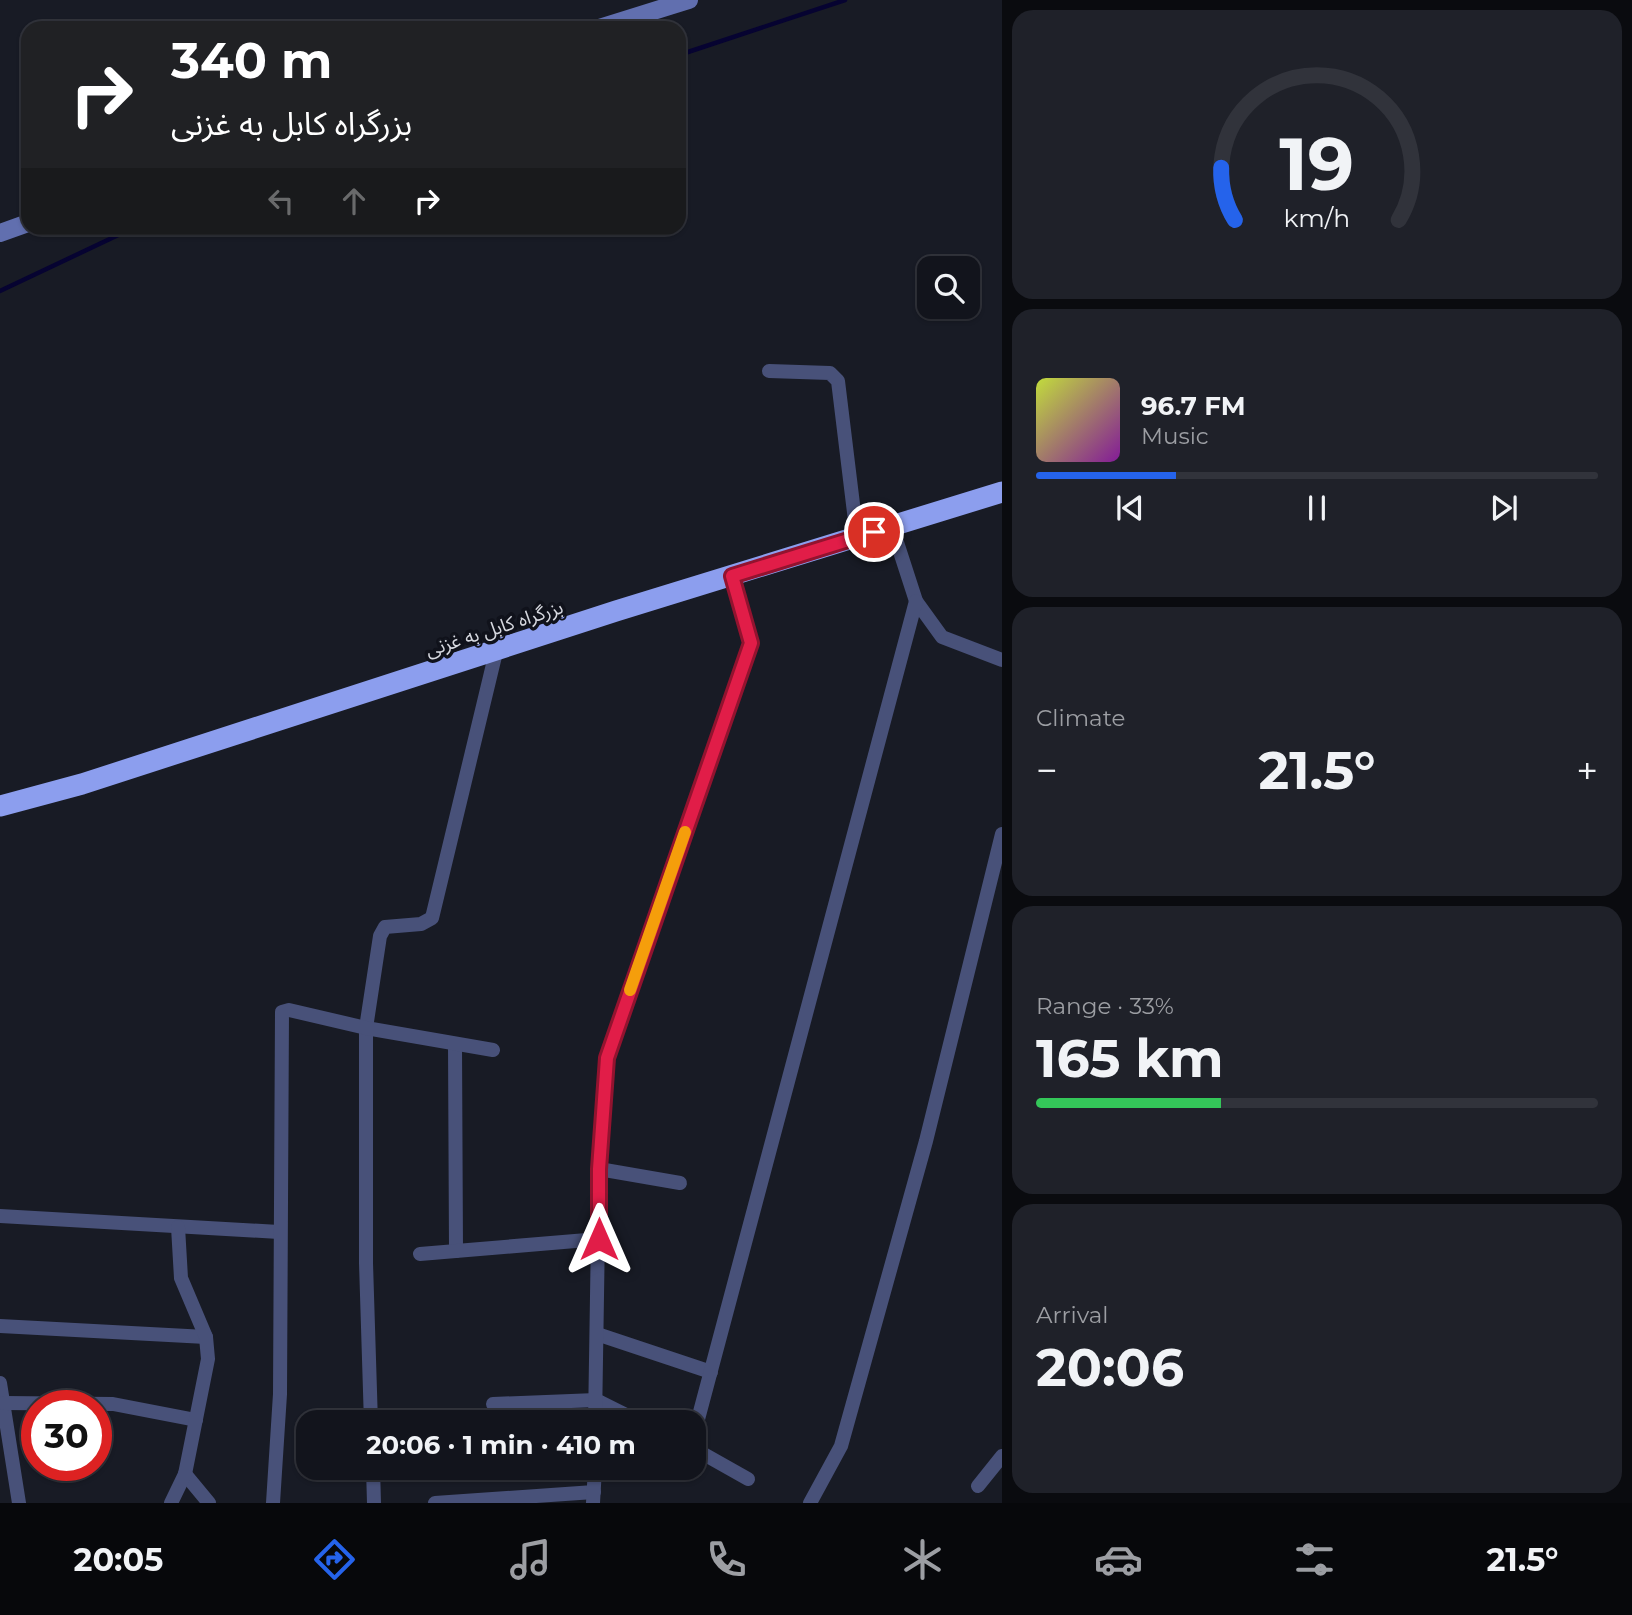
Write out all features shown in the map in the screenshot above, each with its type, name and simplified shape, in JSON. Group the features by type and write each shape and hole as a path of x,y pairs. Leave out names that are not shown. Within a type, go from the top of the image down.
{"highway":[{"name":"بزرگراه کابل به غزنی","path":"0,806 82,783 1002,492"}],"street":[{"path":"622,21 689,0"},
{"path":"0,233 21,226"},
{"path":"769,371 830,373 838,381 858,537"},
{"path":"891,527 916,601 942,637 1002,660"},
{"path":"596,1410 599,1169 607,1058 751,643 732,576"},
{"path":"701,1410 916,601"},
{"path":"372,1410 366,1263 366,1028 380,936 386,927 421,924 432,918 496,652"},
{"path":"810,1503 841,1446 926,1141 1002,834"},
{"path":"273,1503 280,1394 282,1012 289,1010 366,1028 494,1050"},
{"path":"455,1045 456,1251"},
{"path":"599,1169 680,1183"},
{"path":"0,1216 279,1232"},
{"path":"171,1503 185,1474 208,1359 206,1337 181,1278 178,1227"},
{"path":"419,1254 599,1239"},
{"path":"0,1326 206,1337"},
{"path":"597,1334 711,1372"},
{"path":"0,1383 19,1503"},
{"path":"493,1405 596,1400 616,1410"},
{"path":"4,1403 113,1404 196,1420"},
{"path":"706,1455 748,1479"},
{"path":"978,1486 1002,1456"},
{"path":"185,1474 209,1503"},
{"path":"373,1480 374,1503"},
{"path":"435,1503 594,1497"}],"waterway":[{"path":"686,53 845,0"},
{"path":"0,291 118,235"}],"slow traffic":[{"path":"630,990 685,832"}],"route":[{"path":"599,1239 599,1169 607,1058 751,643 732,576 874,532"}]}
